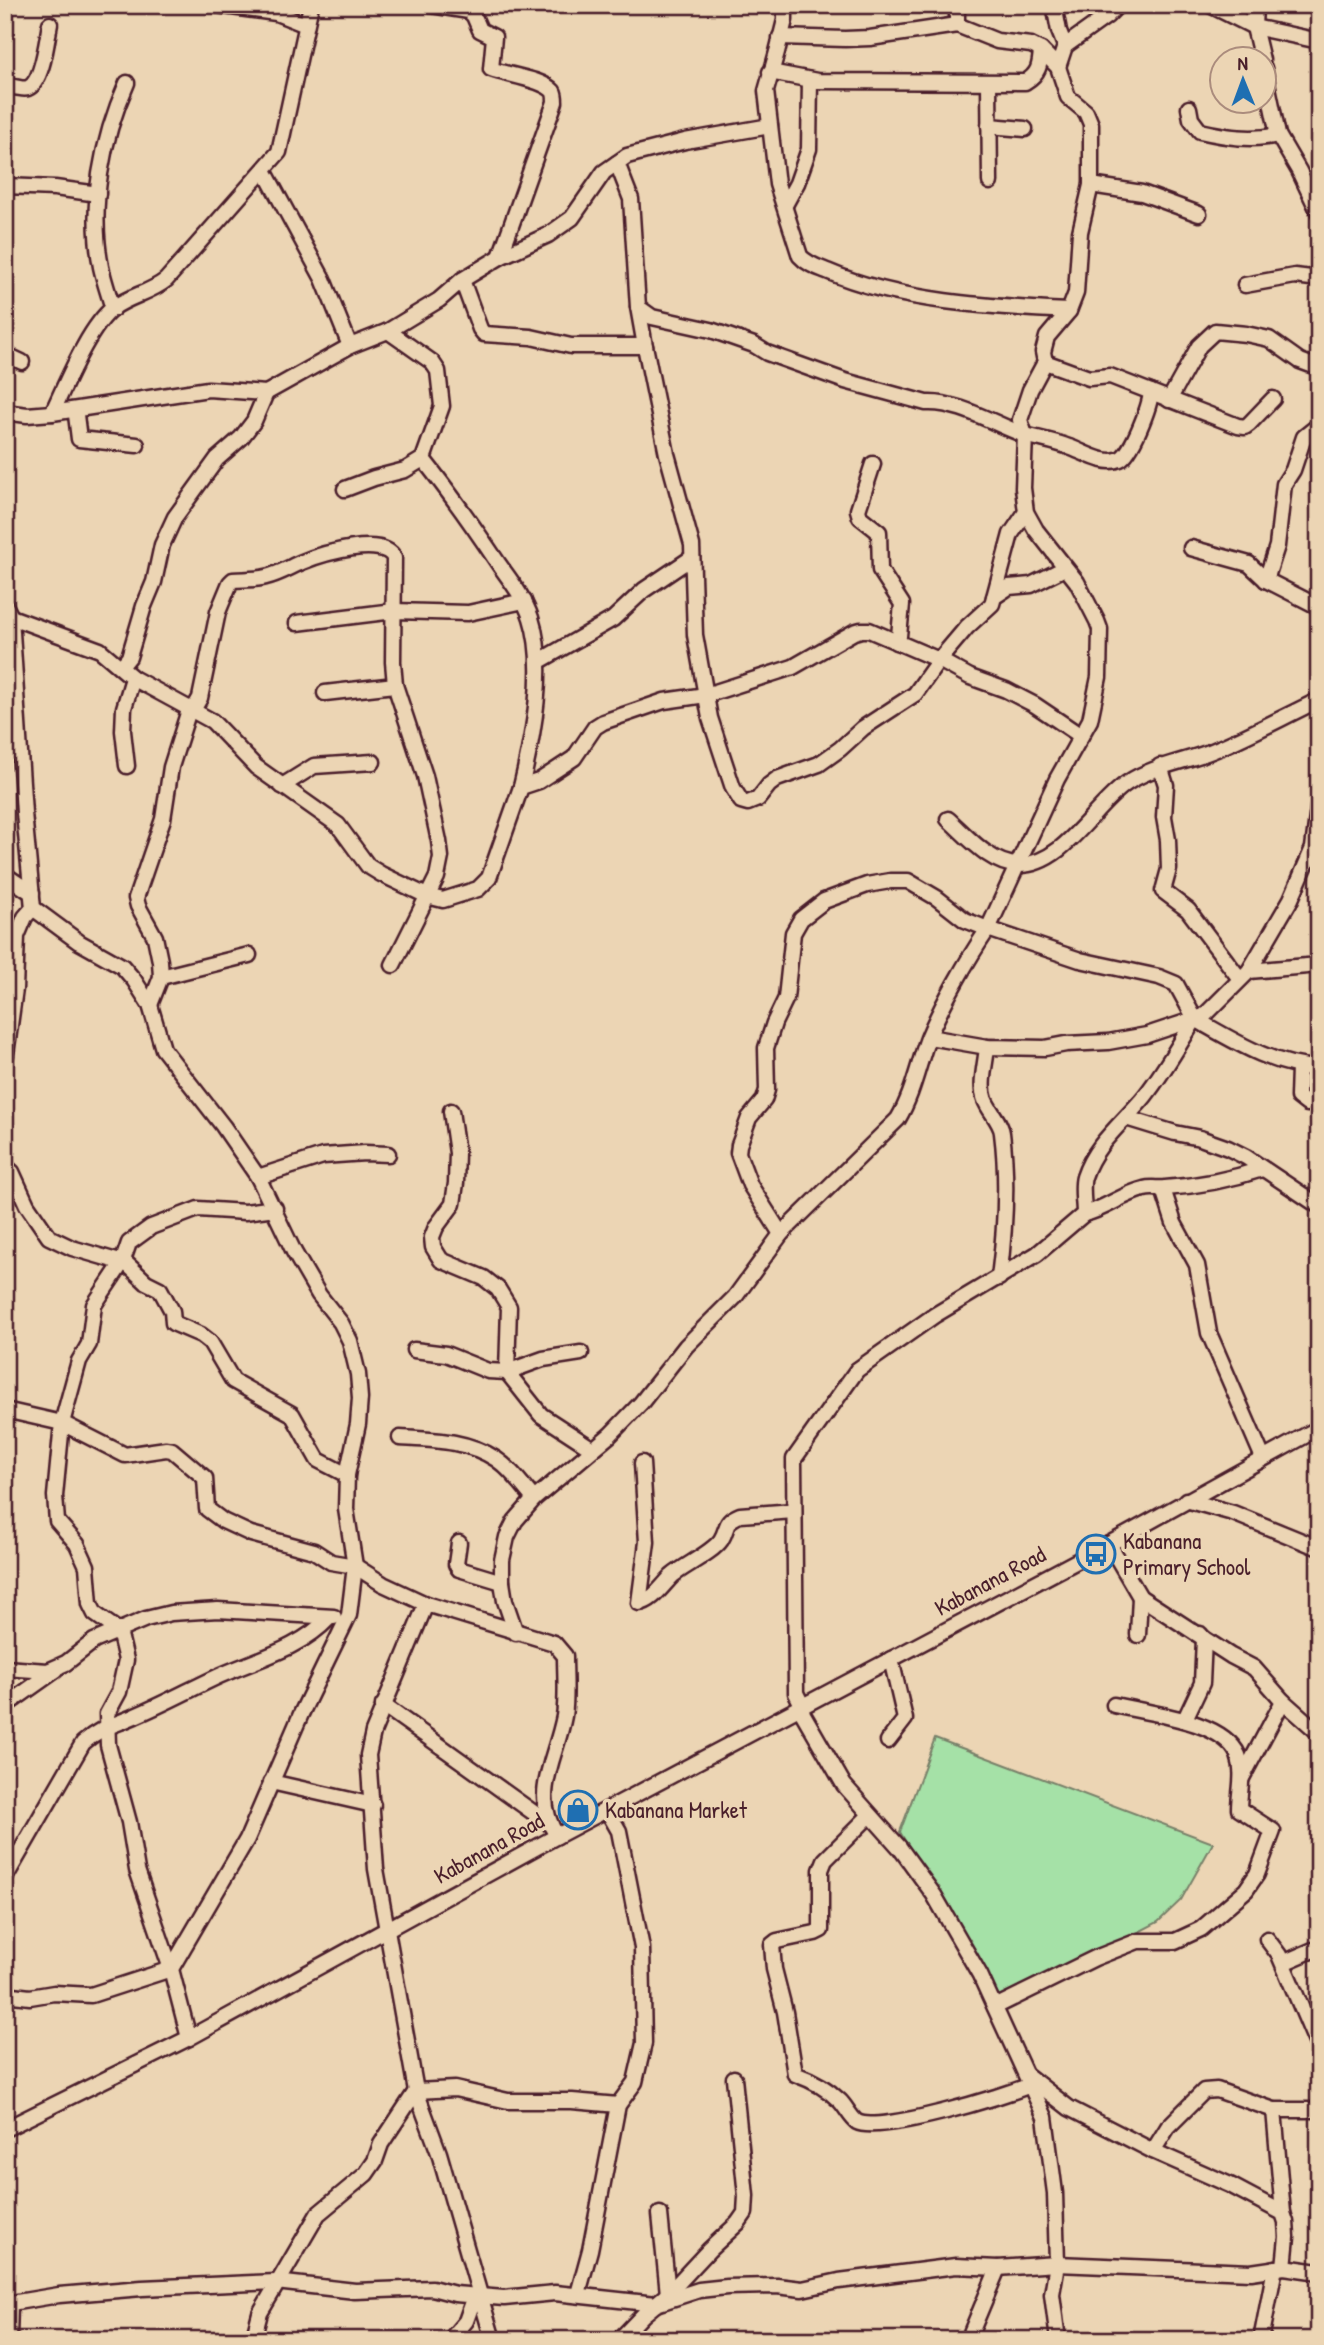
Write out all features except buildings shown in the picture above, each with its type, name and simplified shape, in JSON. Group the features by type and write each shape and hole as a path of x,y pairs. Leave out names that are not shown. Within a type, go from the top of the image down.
{"street":[{"path":"216,5 276,13 306,25"},
{"path":"52,413 76,360 113,309 166,280 279,152 311,5"},
{"path":"431,5 464,8 474,16 480,30 494,37 491,69 544,85 555,95 539,151 500,257"},
{"path":"785,5 774,66 766,91 777,184 800,256 805,262 841,277 889,291 1005,307 1069,311"},
{"path":"957,5 957,25"},
{"path":"1054,5 1065,46"},
{"path":"1058,67 1065,46 1118,5"},
{"path":"1210,5 1254,27 1319,41"},
{"path":"1255,5 1254,27 1259,46"},
{"path":"5,85 25,89 32,86 41,70 50,24"},
{"path":"516,1633 505,1601 502,1582 502,1560 507,1537 515,1521 534,1499 566,1475 610,1435 641,1402 686,1346 735,1297 781,1234 898,1119 907,1104 929,1037 974,950 988,929 1057,779 1090,720 1097,690 1100,629 1077,582 1026,512 1023,488 1025,435 1020,420 1030,390 1045,362 1043,352 1047,337 1069,311 1076,293 1080,232 1091,185 1091,124 1086,112 1068,97 1058,67 1041,50 1031,45 997,41 957,25 870,38 780,37"},
{"path":"770,72 810,80 1025,82 1034,76 1040,67 1041,50"},
{"path":"785,205 797,183 809,149 810,80"},
{"path":"113,309 101,267 97,226 98,194 112,119 127,83"},
{"path":"989,83 990,182"},
{"path":"1189,108 1191,119 1200,131 1236,138 1278,135"},
{"path":"1274,116 1278,135 1319,213"},
{"path":"5,412 27,415 52,413 208,388 266,393 350,346 388,331 439,300 462,280 500,257 548,235 572,218 604,172 627,156 685,141 770,126"},
{"path":"989,126 1025,129"},
{"path":"617,163 631,199 638,307 645,346 667,454 692,545 690,559 695,635 710,718 733,788 741,801 748,803 758,799 777,779 819,764 841,749 863,728 915,694 967,627 992,604 1011,534 1026,512"},
{"path":"264,170 323,279 350,346"},
{"path":"1091,185 1142,193 1199,214"},
{"path":"5,186 55,188 98,194"},
{"path":"1245,285 1295,276 1319,279"},
{"path":"462,280 484,334 531,337 572,346 645,346"},
{"path":"638,307 652,317 710,330 845,381 926,403 939,402 1025,435 1101,459 1118,460 1131,448 1149,406 1152,392"},
{"path":"345,489 405,470 423,459 442,406 438,371 432,362 388,331"},
{"path":"1169,400 1199,346 1215,331 1269,339 1300,361 1319,368"},
{"path":"5,354 22,362"},
{"path":"1045,362 1089,378 1110,376 1219,421 1245,427 1273,399"},
{"path":"121,667 129,657 154,582 162,545 175,517 217,459 241,438 254,421 266,393"},
{"path":"73,410 79,439 137,445"},
{"path":"1266,580 1278,546 1283,484 1293,470 1304,437 1319,425"},
{"path":"5,1062 15,989 17,936 33,901 8,611 100,650 133,678 212,722 256,767 338,825 368,866 381,874 428,896 443,900 478,889 489,878 522,786 530,745 538,662 531,620 524,601 462,509 423,459"},
{"path":"873,464 858,510 860,517 879,532 880,570 902,604 896,642"},
{"path":"150,1005 161,977 155,937 136,898 163,819 171,767 190,710 200,698 218,611 229,583 233,580 266,577 304,561 351,549 385,548 394,558 395,685 425,776 439,841 437,877 393,965"},
{"path":"1191,548 1249,564 1266,580 1319,607"},
{"path":"538,662 613,619 653,583 690,559"},
{"path":"994,597 1009,587 1031,585 1065,568"},
{"path":"297,623 394,611 468,612 524,601"},
{"path":"522,786 539,781 574,758 598,724 664,701 706,695 793,667 854,632 869,631 939,660 970,677 1006,690 1035,705 1081,736"},
{"path":"127,765 123,731 124,708 133,678"},
{"path":"325,693 395,685"},
{"path":"948,819 980,847 1004,863 1037,863 1052,854 1124,785 1160,766 1210,751 1319,700"},
{"path":"282,786 314,766 373,762"},
{"path":"1160,766 1167,785 1164,817 1169,869 1163,891 1188,910 1245,975"},
{"path":"929,1037 987,1046 1045,1048 1147,1035 1204,1016 1245,975 1291,899 1313,848 1319,800"},
{"path":"5,875 79,942 122,966 134,980 150,1005 163,1049 223,1126 258,1177 319,1295 341,1324 350,1341 360,1398 358,1424 347,1475 346,1508 355,1566 349,1615 301,1714 247,1839 171,1969 91,1995 54,1993 30,1997 5,1994"},
{"path":"781,1234 751,1185 738,1153 738,1145 749,1118 765,1100 766,1048 786,998 793,933 801,919 824,901 843,892 890,881 908,881 937,898 965,920 988,929 1080,960 1167,979 1176,984 1195,1019 1263,1056 1299,1067 1319,1068"},
{"path":"161,977 249,955"},
{"path":"1245,975 1319,965"},
{"path":"1084,1214 1084,1178 1111,1130 1126,1118 1146,1095 1195,1019"},
{"path":"987,1046 983,1093 989,1110 1002,1129 1005,1189 999,1278"},
{"path":"1299,1067 1298,1097 1307,1104"},
{"path":"451,1111 457,1153 455,1194 453,1204 436,1227 432,1237 433,1247 441,1260 484,1278 498,1289 509,1307 508,1372 541,1415 593,1449"},
{"path":"1126,1118 1216,1143 1246,1157 1319,1206"},
{"path":"258,1177 323,1156 388,1154"},
{"path":"5,1166 12,1172 27,1205 49,1237 72,1248 122,1263 138,1272 146,1282 160,1289 172,1311 173,1323 201,1335 210,1342 233,1381 292,1413 318,1460 347,1475"},
{"path":"1058,2340 1052,2294 1057,2264 1055,2193 1045,2117 995,2007 934,1895 901,1848 844,1785 796,1693 794,1459 857,1370 935,1315 1037,1254 1084,1214 1101,1210 1136,1191 1229,1178 1262,1169"},
{"path":"1163,1189 1174,1223 1197,1265 1209,1333 1263,1458"},
{"path":"189,2038 171,1969 137,1870 129,1822 108,1745 107,1714 120,1692 127,1667 118,1631 95,1614 90,1604 87,1566 76,1544 57,1521 55,1496 62,1423 79,1361 89,1344 94,1305 122,1263 129,1243 151,1227 198,1209 245,1212 275,1208"},
{"path":"414,1350 446,1354 488,1371 508,1372 543,1359 581,1353"},
{"path":"5,1410 62,1423 124,1455 172,1450 205,1478 207,1509 223,1521 251,1534 314,1551 331,1562 355,1566 383,1584 426,1604 554,1643 565,1656 564,1713 558,1740 545,1775 548,1823"},
{"name":"Kabanana Road","path":"5,2129 189,2038 556,1836 1109,1544 1319,1428"},
{"path":"400,1438 446,1441 471,1446 496,1459 534,1499"},
{"path":"642,1463 647,1542 639,1603 647,1601 674,1574 721,1541 727,1523 732,1518 794,1511"},
{"path":"1186,1500 1233,1513 1319,1548"},
{"path":"459,1543 456,1564 459,1569 502,1582"},
{"path":"1109,1544 1140,1597 1254,1668 1283,1700 1319,1733"},
{"path":"354,1586 383,1584"},
{"path":"1138,1635 1140,1597"},
{"path":"426,1604 383,1705 368,1755 376,1869 416,2091 439,2153 477,2296 493,2340"},
{"path":"5,1706 94,1641 146,1619 187,1611 256,1612 328,1618 349,1615"},
{"path":"5,1878 83,1743 106,1726 136,1716 287,1648 317,1631 328,1618"},
{"path":"1185,1719 1202,1683 1204,1639 1199,1633"},
{"path":"888,1741 902,1725 906,1713 891,1660"},
{"path":"5,1668 48,1671 66,1663"},
{"path":"1242,1778 1283,1700"},
{"path":"383,1705 548,1823 556,1836"},
{"path":"995,2007 1095,1958 1144,1940 1175,1941 1201,1929 1246,1890 1257,1874 1273,1832 1239,1809 1242,1778 1234,1748 1210,1731 1185,1719 1114,1705"},
{"path":"271,1782 373,1805"},
{"path":"578,2294 590,2250 618,2105 635,2082 644,2043 642,1948 619,1831 607,1810"},
{"path":"869,1815 825,1860 821,1870 821,1930 777,1941 772,1945 774,1969 785,2012 795,2074 827,2089 856,2122 869,2125 883,2125 934,2114 1016,2091 1029,2081"},
{"path":"1267,1939 1283,1964 1300,2010 1319,2049"},
{"path":"1283,1964 1313,1950 1319,1951"},
{"path":"619,2340 668,2294 745,2213 746,2196 734,2078"},
{"path":"1029,2081 1069,2108 1283,2213"},
{"path":"416,2091 455,2089 509,2101 572,2101 618,2105"},
{"path":"1153,2151 1168,2127 1204,2091 1217,2090 1274,2110 1319,2110"},
{"path":"256,2340 254,2332 260,2313 318,2214 360,2181 416,2091"},
{"path":"1261,2340 1287,2237 1274,2110"},
{"path":"660,2214 668,2294"},
{"path":"9,2340 8,2303 59,2295 142,2288 276,2282 355,2291 432,2288 504,2298 555,2293 578,2294 612,2301 656,2304 699,2290 777,2286 802,2289 839,2281 956,2266 998,2268 1057,2264 1251,2272 1280,2267 1319,2272"},
{"path":"968,2340 998,2268"},
{"path":"450,2340 466,2320 477,2296"}],"green space":[{"path":"935,1738 1213,1843 1181,1900 1158,1922 1000,2004 900,1832"}],"place":[{"name":"Kabanana Primary School","path":"1096,1554"},
{"name":"Kabanana Market","path":"578,1810"}]}
